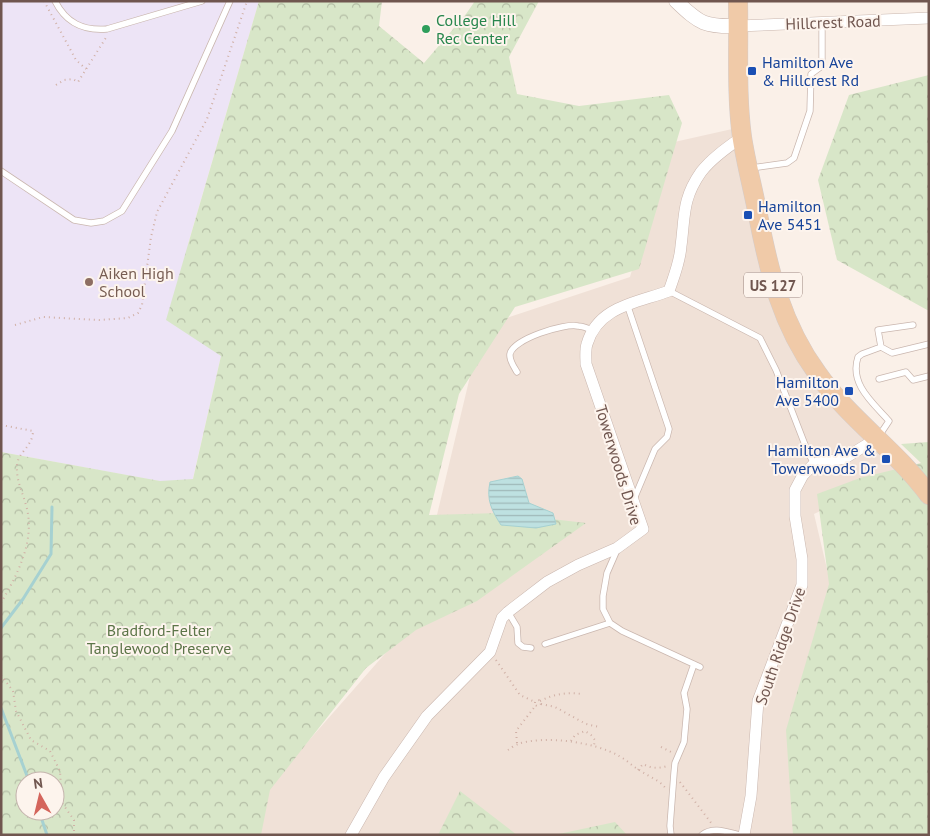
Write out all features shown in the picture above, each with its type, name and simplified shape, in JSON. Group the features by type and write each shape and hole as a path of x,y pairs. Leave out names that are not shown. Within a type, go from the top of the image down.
{"main road":[{"name":"US 127","path":"738,1 742,137 766,260 776,296 803,353 817,373 844,407 912,473 929,495"}],"street":[{"path":"676,1 693,17 706,25 717,27 738,26"},
{"name":"Hillcrest Road","path":"738,26 929,18"},
{"path":"669,291 679,261 685,206 691,188 702,171 721,152 742,137"},
{"name":"Towerwoods Drive","path":"351,835 384,777 427,716 490,652 502,618 547,582 578,565 617,548 643,529 586,364 586,346 599,320 608,313 627,304 669,291"},
{"path":"814,464 845,458 876,439"},
{"name":"South Ridge Drive","path":"742,835 751,796 758,701 802,585 802,560 795,516 795,490 804,475 814,464"}],"lane":[{"path":"55,1 62,13 71,22 84,29 95,30 107,29 202,1"},
{"path":"1,171 74,220 90,223 104,221 122,210 172,131 230,1"},
{"path":"748,168 787,163 794,158 810,112 811,74 822,66 822,23"},
{"path":"669,291 760,338 776,370 814,464"},
{"path":"627,304 669,429 667,437 655,449 633,501"},
{"path":"517,372 510,359 510,353 514,347 537,334 561,326 578,325 593,330"},
{"path":"881,347 878,330 913,325"},
{"path":"876,439 889,421 861,388 856,371 858,357 881,347 892,353 929,344"},
{"path":"879,379 906,372 913,380 929,376"},
{"path":"617,548 607,573 603,596 603,609 610,623 622,631 697,666 684,693 687,709 684,742 675,763 671,835"},
{"path":"508,612 517,627 518,643 523,647 531,648"},
{"path":"545,644 610,623"},
{"path":"702,835 709,830 716,830 742,835"}],"path":[{"path":"44,1 76,60 86,70"},
{"path":"16,325 43,317 99,320 128,318 138,313 142,305 151,237 157,212 207,119 247,1"},
{"path":"56,86 64,80 73,79 78,82 107,36"},
{"path":"1,425 33,431 31,441 17,461 16,476 26,506 30,529 26,551 15,579 1,603"},
{"path":"490,652 520,695 536,704 556,707 586,724 599,726"},
{"path":"1,675 13,691 16,711 31,740 50,751 60,771 62,803 74,820 74,835"},
{"path":"517,744 516,731 540,700 566,692 582,694"},
{"path":"540,700 541,704"},
{"path":"584,731 586,724"},
{"path":"571,741 574,735 584,731 591,734 595,740 594,745"},
{"path":"508,750 517,744 550,741 571,741 594,745 619,756 662,784 672,798"},
{"path":"662,747 678,756"},
{"path":"638,770 643,764 661,768 675,763"},
{"path":"674,773 716,830"}],"shaded area":[{"name":"Aiken High School","path":"1,1 259,1 188,244 221,356 191,487 1,452"},
{"path":"741,127 742,137 803,353 908,469 814,514 890,835 226,835 411,624 482,326 630,277 670,143"}],"green space":[{"name":"Bradford-Felter Tanglewood Preserve","path":"259,1 382,1 379,26 424,63 475,1 539,1 509,57 517,94 579,106 669,95 682,123 639,269 515,307 459,394 429,515 500,513 586,523 477,601 416,630 366,668 270,790 261,835 1,835 1,452 160,481 193,479 221,356 166,320"},
{"path":"929,75 929,311 837,260 818,180 849,95"},
{"path":"929,442 929,835 793,835 786,730 829,584 817,494 860,478 921,463 901,444"},
{"path":"460,791 517,835 438,835"},
{"path":"615,822 627,835 554,835"}],"water":[{"path":"518,476 522,479 529,503 553,513 556,524 536,528 501,525 491,505 489,494 490,482"}],"waterway":[{"path":"1,628 23,599 51,554 52,507"},
{"path":"1,708 25,771"},
{"path":"42,821 47,835"}],"place":[{"name":"College Hill Rec Center","path":"426,29"},
{"name":"Hamilton Ave & Hillcrest Rd","path":"752,71"},
{"name":"Hamilton Ave 5451","path":"748,215"},
{"name":"Aiken High School","path":"89,282"},
{"name":"Hamilton Ave 5400","path":"849,391"},
{"name":"Hamilton Ave & Towerwoods Dr","path":"886,459"}]}
